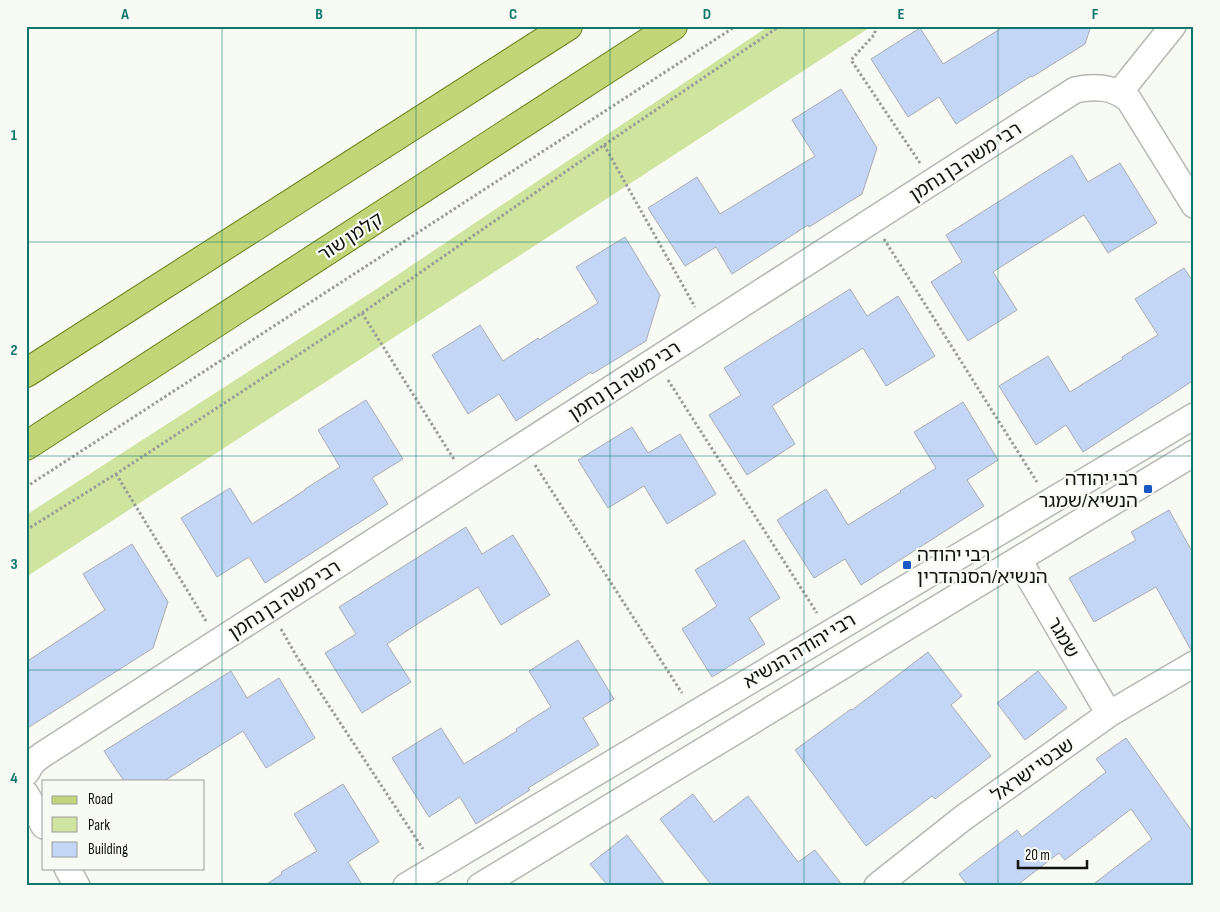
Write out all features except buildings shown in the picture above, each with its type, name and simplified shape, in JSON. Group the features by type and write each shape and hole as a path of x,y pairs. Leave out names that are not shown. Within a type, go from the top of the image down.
{"main road":[{"path":"26,373 568,26"},
{"name":"קלמן שור","path":"26,446 674,26"}],"street":[{"path":"1173,26 1120,92 1129,100 1194,204"},
{"name":"רבי משה בן נחמן","path":"26,773 33,762 42,754 1075,90 1092,86 1120,92"},
{"name":"רבי יהודה הנשיא","path":"406,886 1194,416"},
{"name":"רבי יהודה הנשיא","path":"480,886 1194,453"},
{"name":"שמגר","path":"1019,560 1109,714"},
{"name":"שבטי ישראל","path":"877,886 963,818 1109,714 1194,664"},
{"path":"26,794 42,822"},
{"path":"68,870 77,886"}],"path":[{"path":"26,487 736,26"},
{"path":"26,530 116,474 362,314 604,145 780,26"},
{"path":"877,26 874,35 851,60 933,182"},
{"path":"604,145 707,327"},
{"path":"897,260 1049,501"},
{"path":"362,314 467,481"},
{"path":"680,401 829,632"},
{"path":"523,445 695,712"},
{"path":"116,474 218,641"},
{"path":"269,608 297,657 435,868"}],"green space":[{"path":"769,26 872,26 26,577 26,515 372,292"}],"place":[{"name":"רבי יהודה הנשיא/שמגר","path":"1148,489"},
{"name":"רבי יהודה הנשיא/הסנהדרין","path":"907,565"}]}
